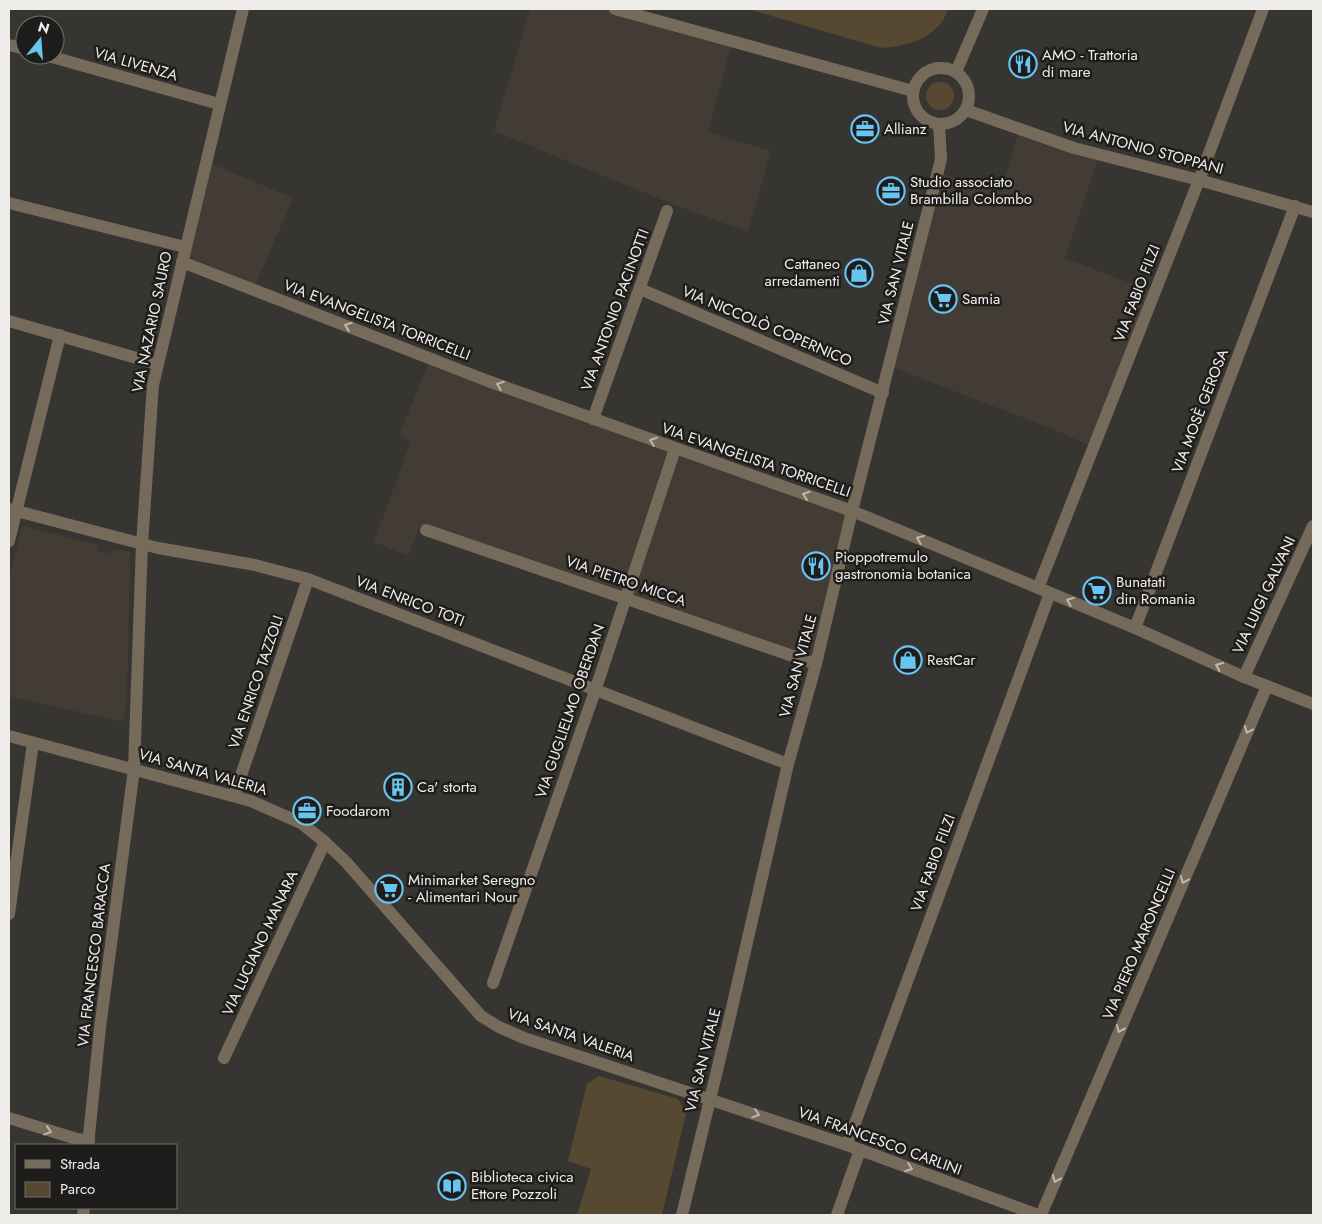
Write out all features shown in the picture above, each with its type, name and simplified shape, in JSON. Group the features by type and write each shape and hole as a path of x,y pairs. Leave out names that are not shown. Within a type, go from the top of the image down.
{"street":[{"name":"VIA NAZARIO SAURO","path":"134,769 142,544 152,396 157,364 243,9"},
{"path":"616,9 913,91"},
{"path":"956,72 983,9"},
{"name":"VIA FABIO FILZI","path":"847,1145 1044,590 1263,9"},
{"name":"VIA LIVENZA","path":"65,61 219,104"},
{"path":"947,68 956,72 962,76 970,90 970,98 966,110 959,119 952,123 940,124 928,121 921,116 913,100 913,91 916,83 929,70 947,68"},
{"name":"VIA ANTONIO STOPPANI","path":"966,110 1074,148 1313,212"},
{"name":"VIA SAN VITALE","path":"682,1215 788,764 816,664 852,511 941,159 940,124"},
{"path":"9,203 186,247"},
{"name":"VIA MOSÈ GEROSA","path":"1135,628 1295,206"},
{"name":"VIA ANTONIO PACINOTTI","path":"593,419 667,211"},
{"name":"VIA EVANGELISTA TORRICELLI","path":"182,262 488,381 852,511 1135,628 1244,677 1313,704"},
{"name":"VIA NICCOLÒ COPERNICO","path":"640,289 882,393"},
{"path":"9,321 157,364"},
{"path":"9,542 12,510 60,336"},
{"name":"VIA GUGLIELMO OBERDAN","path":"493,983 595,691 674,449"},
{"name":"VIA ENRICO TOTI","path":"12,510 158,548 255,565 308,579 788,764"},
{"name":"VIA LUIGI GALVANI","path":"1244,677 1313,526"},
{"name":"VIA PIETRO MICCA","path":"426,530 816,664"},
{"name":"VIA ENRICO TAZZOLI","path":"234,796 308,579"},
{"name":"VIA PIERO MARONCELLI","path":"1040,1215 1267,686"},
{"name":"VIA SANTA VALERIA","path":"9,736 251,801 302,823 346,862 481,1016 499,1027 524,1038 710,1099"},
{"path":"9,914 33,743"},
{"name":"VIA FRANCESCO BARACCA","path":"88,1143 100,1028 134,769"},
{"name":"VIA LUCIANO MANARA","path":"224,1058 325,842"},
{"name":"VIA FRANCESCO CARLINI","path":"710,1099 847,1145 1040,1215"},
{"path":"9,1118 88,1143"},
{"path":"837,1215 860,1150"}],"shaded area":[{"path":"530,9 609,9 732,43 708,132 771,151 748,232 667,202 494,131"},
{"path":"1019,130 1099,156 1065,258 1151,291 1090,446 1055,430 892,367 940,173 1001,192"},
{"path":"212,164 293,198 252,293 186,269"},
{"path":"429,362 850,513 815,662 420,526 408,556 374,542 411,441 399,435"},
{"path":"22,526 99,545 97,551 107,554 112,549 131,552 127,697 123,722 9,696 9,578"}],"green space":[{"path":"748,9 948,9 944,19 930,34 902,45 881,48"},
{"path":"940,82 950,86 954,96 950,106 940,110 930,106 926,96 930,86"},
{"path":"599,1076 678,1099 686,1113 662,1215 577,1215 591,1169 568,1161 587,1084"}],"place":[{"name":"AMO - Trattoria di mare","path":"1023,64"},
{"name":"Allianz","path":"865,129"},
{"name":"Studio associato Brambilla Colombo","path":"891,191"},
{"name":"Cattaneo arredamenti","path":"859,273"},
{"name":"Samia","path":"943,299"},
{"name":"Pioppotremulo gastronomia botanica","path":"816,566"},
{"name":"Bunatati din Romania","path":"1097,591"},
{"name":"RestCar","path":"908,660"},
{"name":"Ca' storta","path":"398,787"},
{"name":"Foodarom","path":"307,811"},
{"name":"Minimarket Seregno - Alimentari Nour","path":"389,889"},
{"name":"Biblioteca civica Ettore Pozzoli","path":"452,1186"}]}
